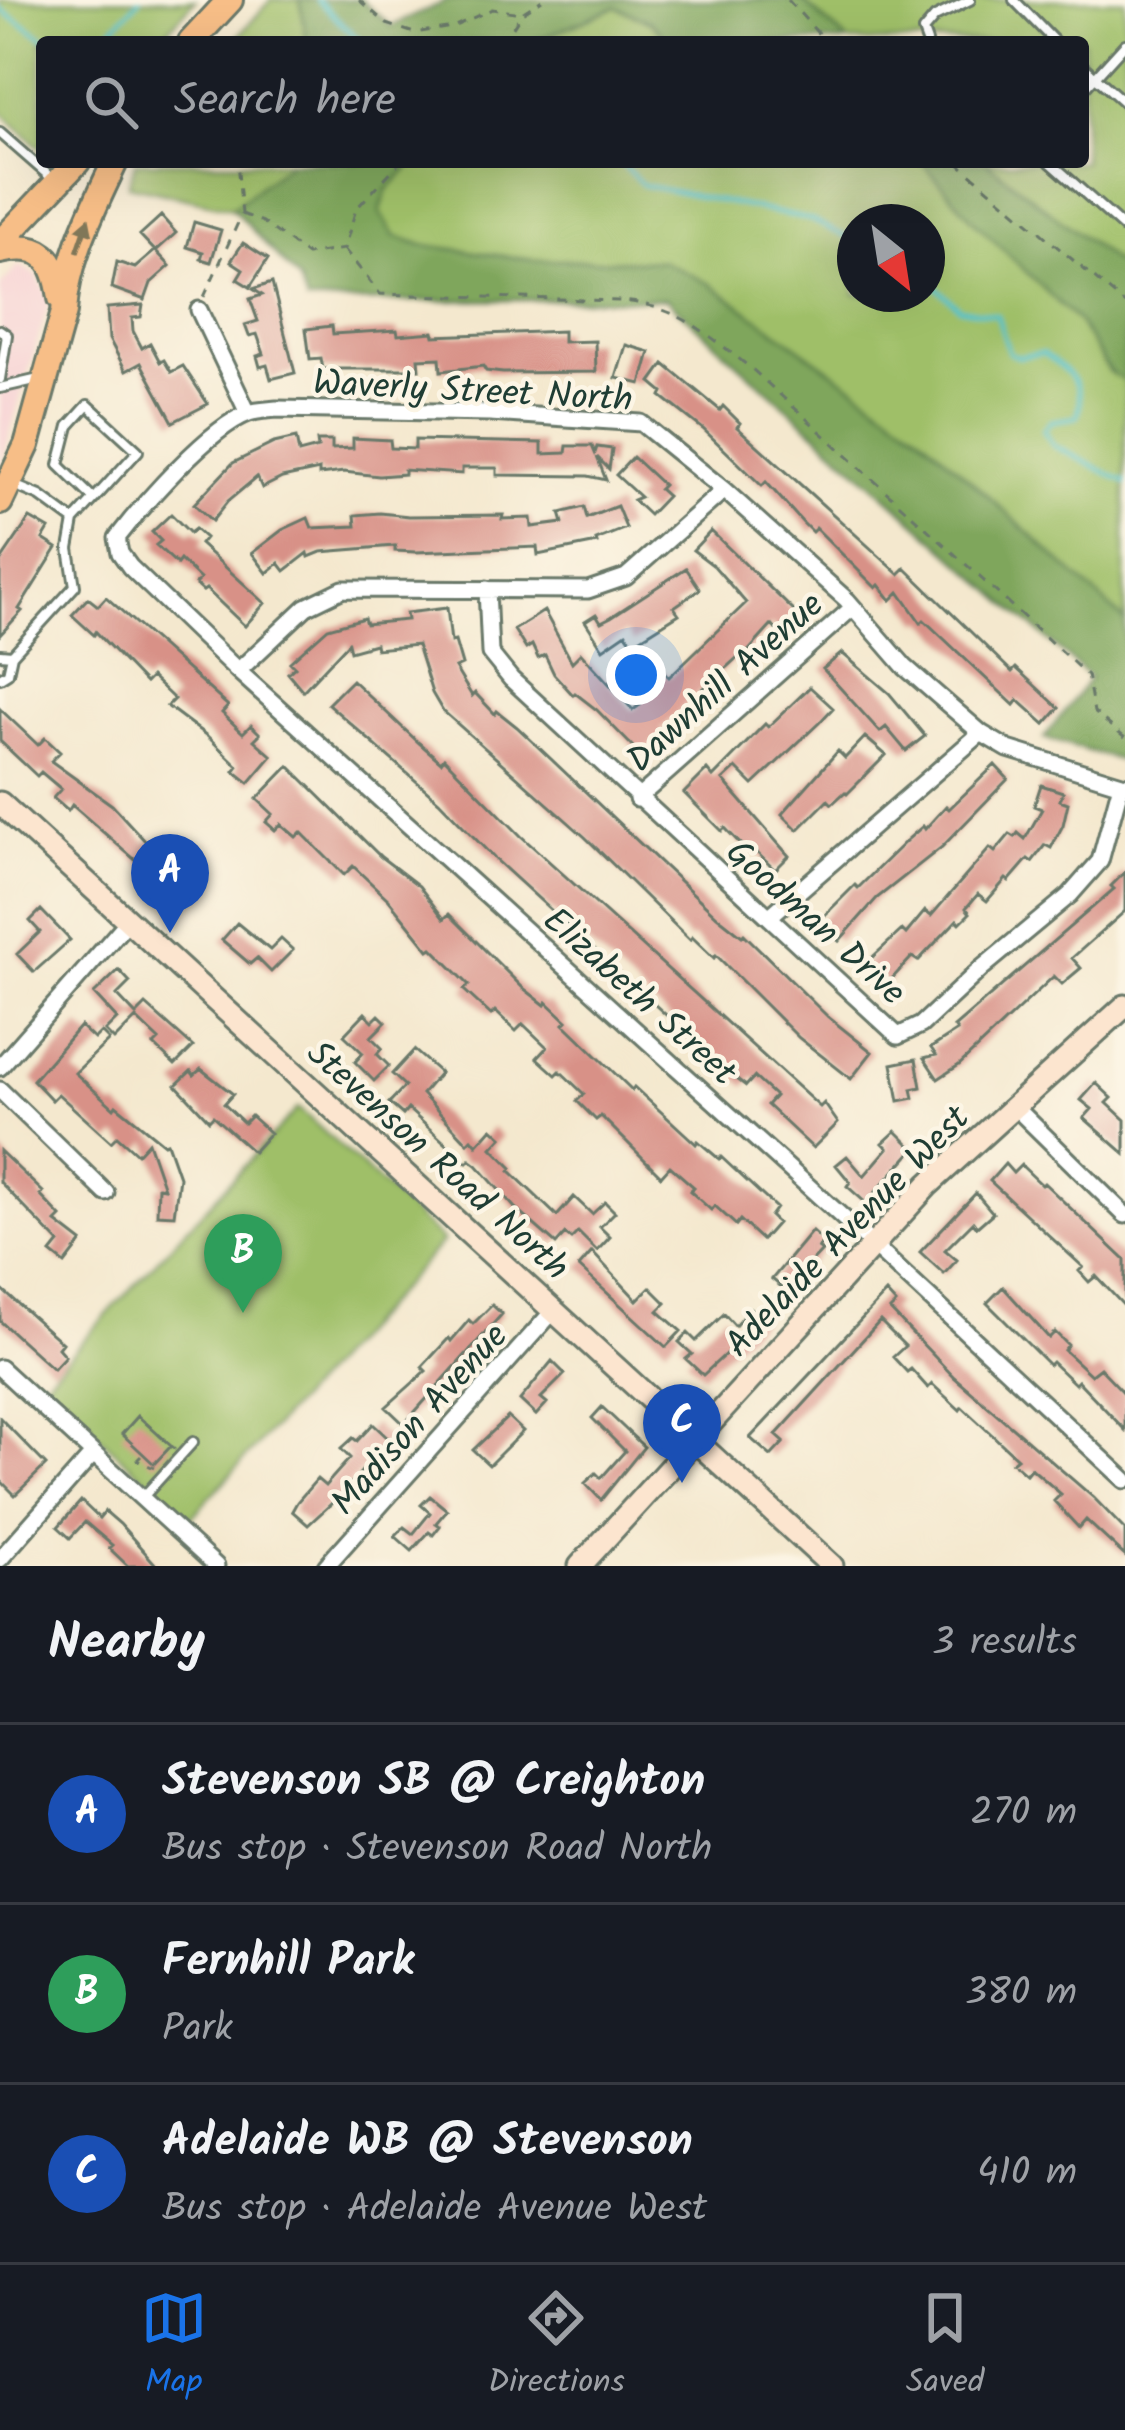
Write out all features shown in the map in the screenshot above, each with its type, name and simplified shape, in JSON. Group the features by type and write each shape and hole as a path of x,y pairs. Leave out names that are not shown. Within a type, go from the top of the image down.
{"main road":[{"path":"197,36 230,0"},
{"path":"0,247 71,168"},
{"path":"4,492 28,445 64,312 65,292 87,220 112,168"},
{"path":"0,247 25,246 42,254 57,272 64,312"},
{"name":"Stevenson Road North","path":"0,802 832,1566"},
{"name":"Adelaide Avenue West","path":"580,1566 928,1185 1125,1006"}],"street":[{"path":"199,310 248,413"},
{"name":"Waverly Street North","path":"248,413 277,409 490,413 640,423 724,490 847,600 905,667 981,733 1008,749 1123,784"},
{"name":"Elizabeth Street","path":"248,413 210,439 140,508 117,538 120,554 238,671 873,1245 1125,1480"},
{"path":"238,671 306,607 344,589 588,590 626,577 724,490"},
{"name":"Goodman Drive","path":"487,590 490,653 511,679 898,1036 921,1025 1070,895 1100,861 1123,784"},
{"name":"Dawnhill Avenue","path":"637,799 851,609"},
{"path":"769,917 981,733"},
{"path":"0,1067 129,920"},
{"path":"0,1090 106,1193"},
{"path":"1013,1105 1125,1215"},
{"name":"Madison Avenue","path":"326,1566 555,1309"},
{"path":"0,1368 216,1566"},
{"path":"0,1559 93,1454"}],"lane":[{"path":"925,36 923,31 935,17 970,0"},
{"path":"1013,0 1049,36"},
{"path":"1089,83 1125,44"},
{"path":"1089,71 1125,103"},
{"path":"0,133 36,165"},
{"path":"40,168 57,183"},
{"path":"1057,168 1125,229"},
{"path":"0,330 7,335 8,347 0,379"},
{"path":"0,388 46,376"},
{"path":"0,678 8,673 11,655 75,586 69,561 74,520 94,499 138,451 88,405 69,426 59,466 94,499"},
{"path":"4,492 40,496 74,520"},
{"path":"0,654 11,655"},
{"path":"142,1498 193,1442"}],"path":[{"path":"359,0 387,24 414,33 453,27 493,9 522,14"},
{"path":"506,36 522,14 542,0"},
{"path":"788,0 821,36"},
{"path":"199,310 242,214 238,168"},
{"path":"344,249 356,209 394,168"},
{"path":"964,168 1125,304"},
{"path":"242,214 263,222 307,255 344,249"},
{"path":"344,249 380,294 622,301 654,304 694,323 752,369 1087,675 1094,712 1125,738"},
{"path":"145,1422 177,1450"},
{"path":"130,1467 139,1458 156,1468"}],"shaded area":[{"path":"19,265 36,275 50,299 0,467 0,286"}],"green space":[{"path":"0,0 195,0 162,36 36,36 36,144 0,111"},
{"path":"271,0 361,0 401,36 238,36"},
{"path":"300,0 361,0 391,26 449,0 801,0 842,36 664,36 651,22 616,7 546,36 306,36"},
{"path":"801,0 1125,0 1125,270 994,168 1089,168 1089,36 842,36"},
{"path":"616,7 651,22 664,36 547,36"},
{"path":"134,168 343,168 269,248 232,208 128,185"},
{"path":"282,168 409,168 387,190 380,212 395,236 423,245 532,260 663,261 710,284 919,433 1125,621 1125,762 1044,738 1090,678 666,299 307,302 298,279 232,208"},
{"path":"409,168 927,168 973,220 1079,323 1109,372 1125,381 1125,621 919,433 663,261 532,260 423,245 395,236 380,212 387,190"},
{"path":"927,168 994,168 1125,270 1125,381 1110,372 1079,323 973,220"},
{"path":"298,1108 443,1241 190,1519 42,1385"}],"building":[{"path":"161,216 176,233 156,251 170,266 151,283 145,300 112,288 117,262 135,268 155,251 140,235"},
{"path":"194,222 221,230 211,262 201,259 203,252 187,247"},
{"path":"243,243 268,259 250,287 237,279 243,269 231,261"},
{"path":"272,283 295,373 271,379 267,365 260,367 257,356 264,354 257,334 249,336 245,325 258,321 250,299 262,295 253,289"},
{"path":"143,305 141,317 132,318 142,348 150,343 171,372 183,366 208,404 173,422 141,363 126,371 109,339 107,308"},
{"path":"332,326 333,334 563,331 563,342 595,341 596,372 503,373 486,371 483,366 441,371 440,358 418,359 419,369 323,369 321,358 310,359 306,329"},
{"path":"626,345 650,352 641,384 616,378"},
{"path":"664,364 720,410 723,406 740,423 737,427 899,574 905,568 1012,672 1016,668 1059,708 1045,724 1018,700 1014,705 924,620 921,623 899,592 891,600 879,585 876,588 816,528 812,532 766,482 762,486 661,396 663,392 651,382"},
{"path":"296,438 299,453 318,448 317,441 332,441 332,449 353,448 353,438 390,440 391,448 415,449 415,440 542,443 542,454 566,453 567,446 592,446 595,453 597,447 612,449 609,469 597,457 606,480 497,475 497,468 462,468 462,474 404,470 404,474 379,476 319,475 319,470 262,488 257,477 212,521 194,504 233,463"},
{"path":"633,457 663,485 659,489 667,496 649,515 633,500 640,497 616,475"},
{"path":"617,506 626,528 597,543 538,555 537,547 416,552 395,551 395,546 309,557 308,553 285,571 279,563 267,573 252,553 282,530 308,518 312,528 356,526 355,515 380,513 503,515 502,519 531,518 532,527 563,523 560,513 584,507 587,518"},
{"path":"171,514 190,533 195,529 205,538 200,544 265,603 245,626 195,584 200,579 180,560 177,564 156,545 161,541 152,532"},
{"path":"30,518 49,529 43,539 57,548 22,611 0,635 0,562"},
{"path":"711,531 798,615 778,632 772,625 742,658 694,697 641,755 597,710 573,695 545,655 538,658 532,645 526,649 514,630 544,611 572,662 581,653 633,710 640,705 633,694 660,668 669,677 746,603 693,550"},
{"path":"686,568 700,589 674,607 679,614 633,643 626,633 603,649 585,621 596,614 601,622 611,617"},
{"path":"106,597 228,706 222,713 243,733 251,725 260,734 254,740 272,756 249,783 207,736 167,706 174,699 151,677 145,683 96,632 94,635 72,615 88,598 98,606"},
{"path":"447,608 451,642 455,641 462,665 455,668 472,696 475,693 495,714 497,711 517,727 717,916 744,934 828,1017 872,1052 851,1079 799,1038 716,955 690,940 585,837 442,710 417,645 376,649 375,644 350,651 348,643 303,691 288,673 295,667 290,662 328,628 364,618 366,624 407,620 406,613"},
{"path":"842,653 889,693 925,736 906,751 886,727 880,732 823,669"},
{"path":"352,680 441,762 444,758 521,836 820,1107 824,1103 838,1123 813,1148 767,1105 775,1096 754,1077 746,1086 733,1076 494,858 439,801 328,704"},
{"path":"810,687 833,708 819,723 753,785 736,768 723,780 789,856 775,870 725,828 722,831 684,793 707,770 713,777"},
{"path":"0,709 38,745 45,738 60,752 51,761 112,805 147,843 151,838 179,873 190,862 202,874 179,898 72,805 68,811 53,798 61,789 41,772 37,776 0,741"},
{"path":"865,737 886,755 847,794 832,804 828,800 798,830 782,814 838,751 845,758"},
{"path":"995,765 1008,779 942,847 877,898 839,941 818,922 855,885 858,888"},
{"path":"289,766 381,857 419,886 444,919 449,914 522,987 545,1005 547,1002 632,1090 634,1087 696,1144 721,1157 776,1208 770,1216 777,1223 762,1240 740,1220 736,1225 715,1206 711,1210 670,1166 661,1176 601,1116 596,1120 577,1101 584,1094 560,1071 556,1075 537,1058 547,1047 523,1024 516,1031 464,990 469,985 429,950 389,900 353,866 344,875 301,832 296,837 281,824 275,830 266,822 273,814 257,799"},
{"path":"1041,785 1063,792 1060,800 1068,803 1051,848 1045,845 1032,862 1028,859 987,901 978,894 960,923 957,920 918,961 912,957 887,984 865,964 902,930 906,934 925,911 931,916 990,848 995,852 1010,834 1025,839 1042,809 1034,806"},
{"path":"1125,872 1125,911 1072,958 1081,968 1062,984 1054,976 938,1079 924,1058 936,1055 931,1048 957,1031 954,1027 1114,889 1111,886"},
{"path":"41,910 70,940 34,972 17,954 40,932 30,921"},
{"path":"237,923 270,950 281,939 293,950 271,972 257,958 250,964 222,940"},
{"path":"119,970 130,982 117,995 136,1015 146,1005 193,1047 175,1065 154,1045 159,1040 136,1018 114,1040 105,1031 117,1019 94,994"},
{"path":"365,1013 373,1021 379,1015 386,1022 371,1037 382,1048 377,1054 389,1066 374,1081 355,1062 363,1053 344,1035"},
{"path":"80,1026 94,1039 101,1032 109,1040 75,1073 114,1108 116,1105 167,1143 179,1177 174,1215 157,1214 158,1187 164,1188 148,1142 137,1154 117,1136 111,1142 58,1094 52,1100 33,1080"},
{"path":"414,1050 440,1073 422,1094 468,1143 472,1139 477,1145 492,1128 502,1137 492,1148 557,1216 574,1197 592,1214 605,1202 615,1212 600,1227 610,1237 597,1251 578,1232 571,1239 565,1234 556,1244 477,1165 467,1163 408,1109 403,1115 389,1103 405,1086 392,1074"},
{"path":"916,1059 921,1087 912,1089 914,1098 899,1101 892,1064"},
{"path":"201,1069 233,1094 224,1104 244,1123 251,1116 270,1133 253,1152 213,1116 209,1120 176,1085 191,1071 194,1075"},
{"path":"1096,1083 1112,1098 1107,1103 1125,1120 1125,1154 1084,1118 1092,1109 1081,1100"},
{"path":"896,1131 914,1149 866,1203 847,1186 850,1182 836,1165 847,1156 864,1176 888,1148 883,1143"},
{"path":"0,1151 43,1192 40,1195 61,1217 56,1222 82,1242 65,1264 51,1253 59,1243 0,1182"},
{"path":"1005,1164 1013,1173 1021,1165 1044,1183 1125,1260 1125,1307 1096,1276 1089,1282 1079,1271 1083,1267 990,1181"},
{"path":"976,1193 993,1213 977,1227 973,1222 945,1250 957,1260 944,1274 920,1252"},
{"path":"812,1231 824,1242 818,1248 822,1251 785,1290 772,1279"},
{"path":"592,1252 637,1300 650,1287 666,1303 658,1311 681,1331 666,1347 579,1267"},
{"path":"1003,1287 1049,1338 1055,1332 1068,1345 1064,1350 1091,1375 1100,1368 1125,1394 1125,1430 1078,1381 1075,1384 1052,1362 1049,1365 987,1303"},
{"path":"0,1288 62,1343 58,1348 65,1356 53,1369 0,1321"},
{"path":"886,1293 896,1304 890,1310 954,1377 1125,1530 1125,1556 1086,1520 1079,1528 1054,1501 1061,1494 1031,1468 1026,1474 1012,1462 1017,1458 962,1407 960,1410 932,1384 928,1388 911,1369 907,1372 893,1357 905,1346 880,1321 776,1435 784,1442 771,1456 750,1438"},
{"path":"492,1305 502,1314 404,1424 386,1407 426,1371 422,1367 449,1338 451,1341 469,1320 473,1324"},
{"path":"750,1308 763,1319 703,1375 686,1359 692,1354 679,1342 688,1333 696,1341 724,1314 735,1326"},
{"path":"552,1361 565,1374 541,1398 547,1403 536,1415 520,1400"},
{"path":"602,1407 644,1447 601,1500 585,1483 596,1473 601,1478 625,1451 592,1418"},
{"path":"138,1416 171,1446 154,1464 122,1434"},
{"path":"508,1417 523,1431 489,1465 473,1450"},
{"path":"0,1418 46,1465 15,1495 0,1480"},
{"path":"373,1424 389,1439 308,1525 292,1511 297,1502 317,1479 325,1486 350,1458 341,1449"},
{"path":"430,1496 447,1510 433,1535 429,1532 412,1551 395,1536 404,1527 413,1534 430,1513 421,1505"},
{"path":"81,1501 99,1518 105,1511 157,1566 128,1566 85,1522 70,1538 58,1527"}],"waterway":[{"path":"96,36 107,34 139,0"},
{"path":"317,0 355,36"},
{"path":"0,9 41,36"},
{"path":"625,168 643,185 811,220 837,232"},
{"path":"945,295 959,308 997,315 1009,353 1019,357 1042,353 1067,372 1077,387 1077,417 1051,421 1043,430 1054,446 1125,482"}],"place":[{"name":"Stevenson SB @ Creighton","path":"170,933"},
{"name":"Fernhill Park","path":"243,1313"},
{"name":"Adelaide WB @ Stevenson","path":"682,1483"}]}
